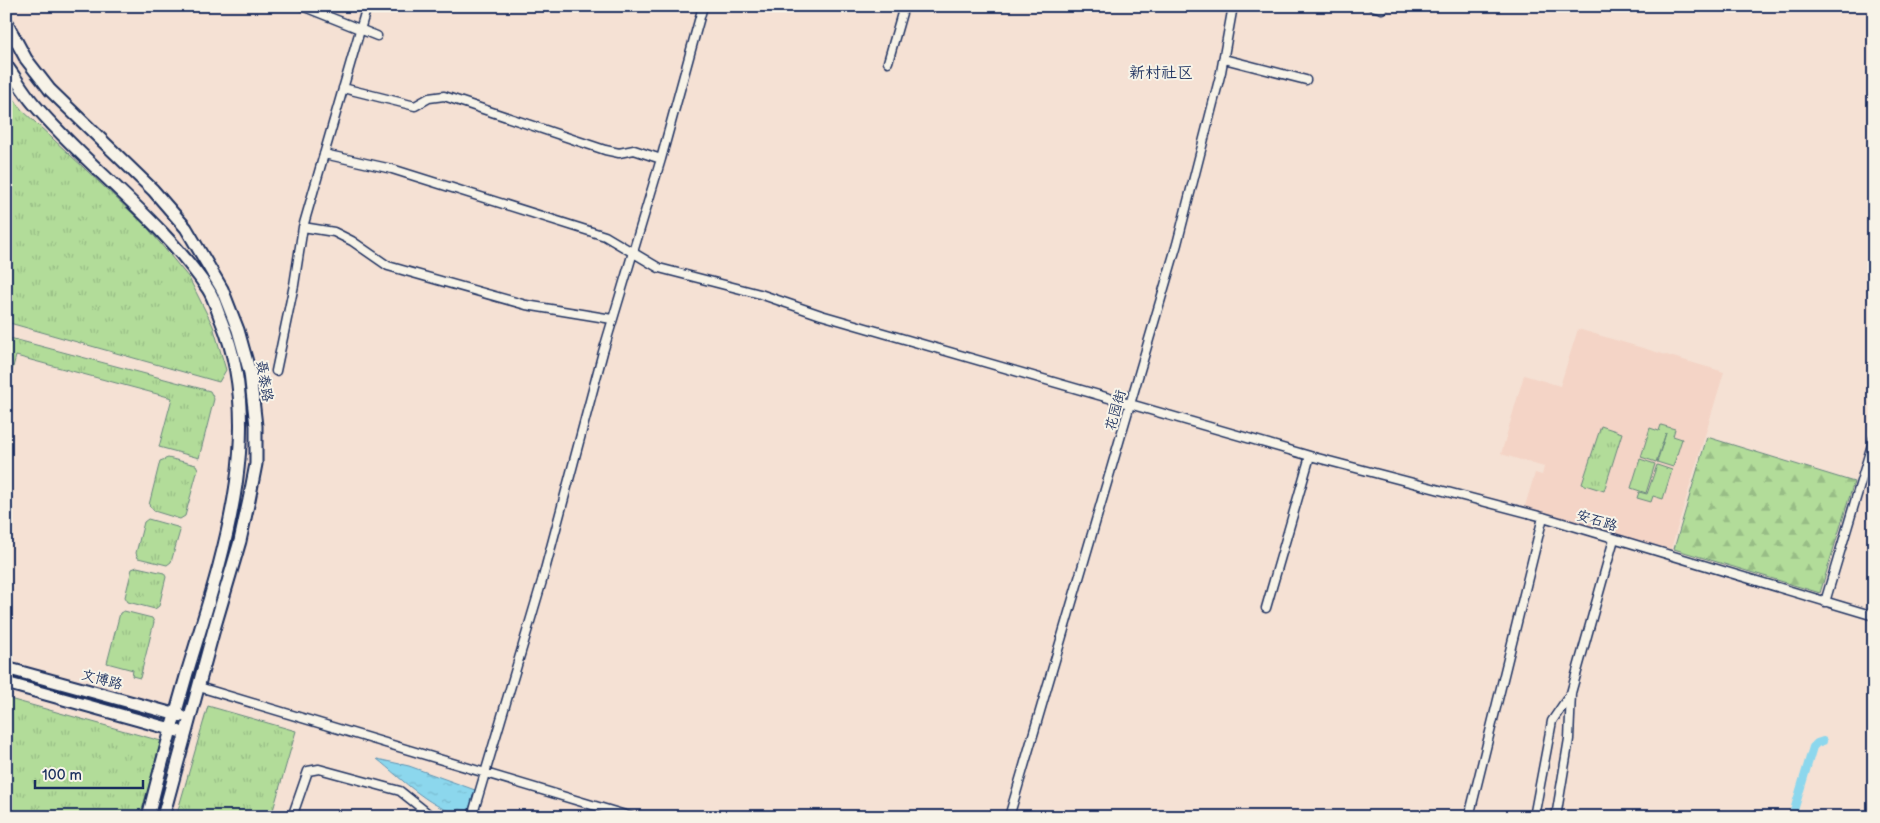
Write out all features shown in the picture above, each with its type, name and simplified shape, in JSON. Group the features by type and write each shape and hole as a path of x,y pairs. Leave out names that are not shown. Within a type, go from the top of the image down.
{"main road":[{"name":"聂泰路","path":"6,11 7,24 26,59 50,90 153,190 186,228 222,289 238,330 250,373 255,408 256,464 240,541 214,629 164,817"},
{"name":"聂泰路","path":"6,65 32,102 78,151 132,201 166,237 209,291 228,336 238,378 241,418 236,487 215,579 175,714 148,817"},
{"name":"文博路","path":"6,668 190,718"},
{"path":"6,683 186,733"}],"street":[{"path":"302,6 378,36"},
{"path":"276,371 294,285 303,227 368,6"},
{"path":"472,817 542,581 612,320 660,159 702,6"},
{"path":"888,62 904,6"},
{"path":"1372,6 1382,9"},
{"name":"花园街","path":"1009,817 1177,244 1224,59 1231,7"},
{"path":"1224,59 1306,80"},
{"path":"343,88 415,106 429,98 444,96 605,150 619,153 634,150 660,159"},
{"name":"安石路","path":"324,154 392,169 605,236 659,268 760,294 822,315 1310,456 1543,516 1874,616"},
{"path":"303,227 334,232 352,241 388,266 526,305 612,320"},
{"path":"1825,602 1874,438"},
{"path":"1266,608 1310,456"},
{"path":"1469,817 1543,516"},
{"path":"1556,817 1569,739 1571,693 1614,539"},
{"path":"199,687 632,817"},
{"path":"1534,817 1552,722 1571,693"},
{"path":"292,817 308,771 319,769 400,791 430,815 438,817"}],"shaded area":[{"path":"1578,329 1724,372 1670,552 1524,509 1535,473 1542,475 1544,467 1501,454 1524,375 1560,386"}],"green space":[{"path":"6,86 21,109 146,226 189,278 213,326 226,370 219,382 6,322"},
{"path":"6,337 210,391 214,399 199,458 159,447 172,398 16,356 6,393"},
{"path":"1661,425 1675,429 1673,436 1682,439 1673,467 1657,462 1666,433 1656,462 1641,457 1650,428 1659,431"},
{"path":"1601,426 1622,433 1604,491 1582,484"},
{"path":"1707,437 1854,482 1820,593 1674,549"},
{"path":"168,458 196,465 198,469 185,516 180,519 154,511 149,505 160,461"},
{"path":"1640,459 1655,464 1646,493 1631,488"},
{"path":"1657,465 1672,470 1663,499 1653,496 1651,502 1637,498 1639,492 1647,494"},
{"path":"148,519 177,527 180,531 171,562 167,565 138,558 136,553 144,522"},
{"path":"137,567 164,573 166,577 159,606 155,609 128,602 125,597 132,569"},
{"path":"124,611 152,618 154,622 140,678 132,676 133,670 107,663 120,613"},
{"path":"6,698 161,741 140,817 6,817"},
{"path":"208,706 296,731 271,817 176,817"}],"water":[{"path":"377,759 409,766 475,790 467,815 455,813 431,802"}],"waterway":[{"path":"1792,817 1813,747 1823,741"}],"district":[{"name":"新村社区","path":"1161,72"}]}
